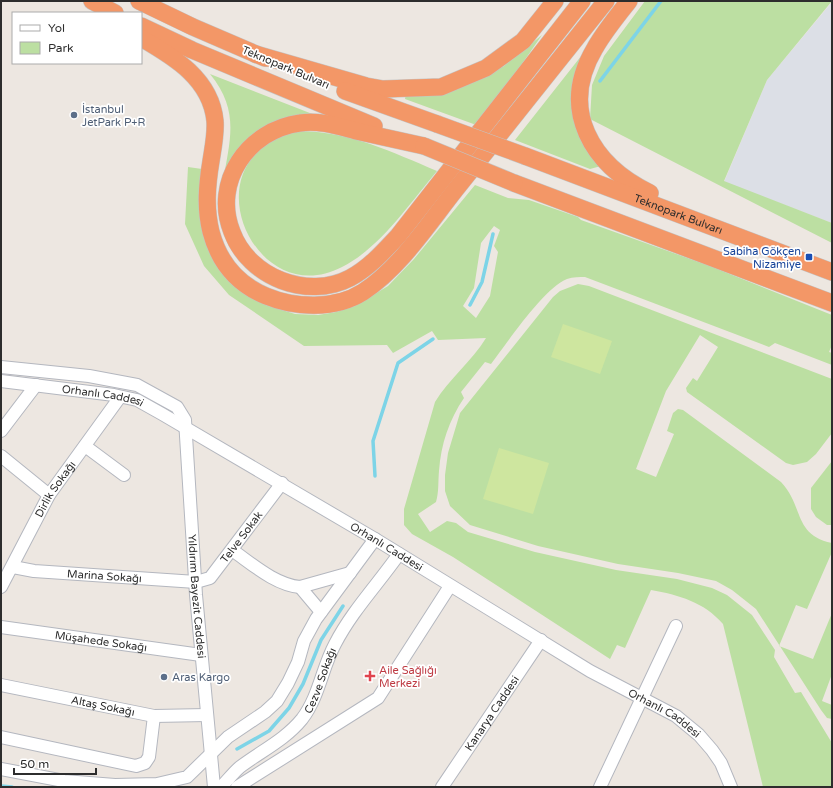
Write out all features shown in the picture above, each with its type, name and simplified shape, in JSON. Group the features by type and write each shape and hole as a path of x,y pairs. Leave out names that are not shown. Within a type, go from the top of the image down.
{"highway":[{"path":"83,1 98,12"},
{"path":"92,1 113,12"},
{"name":"Teknopark Bulvarı","path":"139,1 255,54 338,88 525,156 832,272"},
{"path":"255,54 366,86 383,89 441,86 486,68 523,41 555,1"},
{"path":"582,1 398,236 362,270 345,280 328,286 316,287 289,284 278,280 255,263 238,245 228,221 227,207 228,192 233,174 242,157 261,137 274,130 294,124 318,122 424,146 514,183 832,303"},
{"path":"142,39 189,69 209,98 213,110 215,133 206,199 211,231 223,261 239,280 259,294 296,304 326,304 339,302 362,292 389,271 606,1"},
{"path":"629,1 594,48 585,70 580,106 586,133 598,154 619,175 655,196 703,216 729,233"},
{"name":"Teknopark Bulvarı","path":"142,26 227,65 424,146"}],"street":[{"name":"Orhanlı Caddesi","path":"1,366 124,382 151,392 177,407"},
{"name":"Orhanlı Caddesi","path":"1,381 137,400 282,483 590,671 676,716 699,735 712,750 721,764 731,787"},
{"path":"1,431 36,385"},
{"name":"Dirlik Sokağı","path":"1,587 13,567 49,495 120,397"},
{"name":"Yıldırım Bayezit Caddesi","path":"177,407 186,420 201,656 207,715 209,756 214,787"},
{"path":"85,446 124,475"},
{"path":"1,456 49,495"},
{"name":"Telve Sokak","path":"196,582 210,578 282,483"},
{"path":"1,769 33,776 115,785 157,784 187,777 228,737 265,712 276,700 298,662 304,641 321,612 375,539"},
{"path":"232,550 284,583 300,587 350,573"},
{"name":"Cezve Sokağı","path":"221,787 239,768 281,740 302,719 313,701 326,661 336,642 357,610 399,554"},
{"name":"Marina Sokağı","path":"13,567 34,571 196,582"},
{"path":"237,787 378,698 450,586"},
{"path":"300,587 321,612"},
{"path":"600,787 676,626"},
{"name":"Müşahede Sokağı","path":"1,627 201,656"},
{"name":"Kanarya Caddesi","path":"442,787 541,640"},
{"name":"Altaş Sokağı","path":"1,685 154,716 207,715"},
{"path":"1,737 136,766 145,763 149,757 154,716"}],"shaded area":[{"path":"832,2 832,223 724,182 767,80"}],"green space":[{"path":"645,1 832,1 767,80 724,181 832,223 832,243 590,119 592,85 604,56"},
{"path":"542,35 479,126 405,99 406,93 476,80 504,66"},
{"path":"593,41 572,95 576,129 601,166 590,169 515,140"},
{"path":"210,74 315,115 291,120 223,182 230,139 229,113 226,100"},
{"path":"301,131 337,135 371,144 437,171 394,224 382,237 356,259 342,267 310,276 281,269 259,250 244,225 239,196 245,168 265,145"},
{"path":"188,167 202,169 202,225 266,305 295,314 318,315 336,312 355,306 388,286 414,259 475,185 508,198 529,200 578,217 581,220 710,266 832,315 832,345 829,352 832,353 832,365 775,343 769,347 585,277 574,277 567,279 558,284 537,304 491,364 485,362 461,392 464,398 454,415 444,442 440,461 438,494 436,502 418,514 430,532 447,521 456,523 468,532 535,552 616,570 677,579 712,588 727,595 752,615 775,650 774,657 795,693 801,692 832,743 832,787 763,787 723,624 708,610 681,597 651,590 625,648 617,645 610,659 453,557 412,534 404,525 404,509 435,402 486,338 438,340 432,331 393,353 387,345 304,346 229,295 204,266 185,224","holes":["494,226 500,230 494,246 498,252 490,296 476,318 463,306 474,288 481,243"]},
{"path":"578,284 589,286 832,379 832,433 816,454 807,462 793,465 786,463 687,392 686,388 693,378 697,381 718,347 700,335 666,391 636,469 656,477 674,434 667,431 673,413 678,409 683,410 781,482 788,491 805,527 820,539 832,543 832,552 807,609 796,605 779,645 756,609 732,590 716,581 678,573 618,564 538,546 470,525 450,506 445,491 445,475 448,453 460,413 553,297 560,291"},
{"path":"563,324 612,341 600,374 551,357"},
{"path":"499,448 549,463 533,514 483,499"},
{"path":"832,461 832,525 827,525 816,517 811,509 811,488"},
{"path":"832,613 832,674 822,701 832,705 832,719 827,718 821,710 780,646 813,659"}],"waterway":[{"path":"600,81 661,1"},
{"path":"470,305 482,282 493,234"},
{"path":"375,476 373,441 398,363 433,339"},
{"path":"237,749 269,731 289,708 303,684 321,640 343,606"},
{"path":"1,786 12,787"}],"place":[{"name":"İstanbul JetPark P+R","path":"74,115"},
{"name":"Sabiha Gökçen Nizamiye","path":"809,257"},
{"name":"Aile Sağlığı Merkezi","path":"370,676"},
{"name":"Aras Kargo","path":"164,677"}]}
